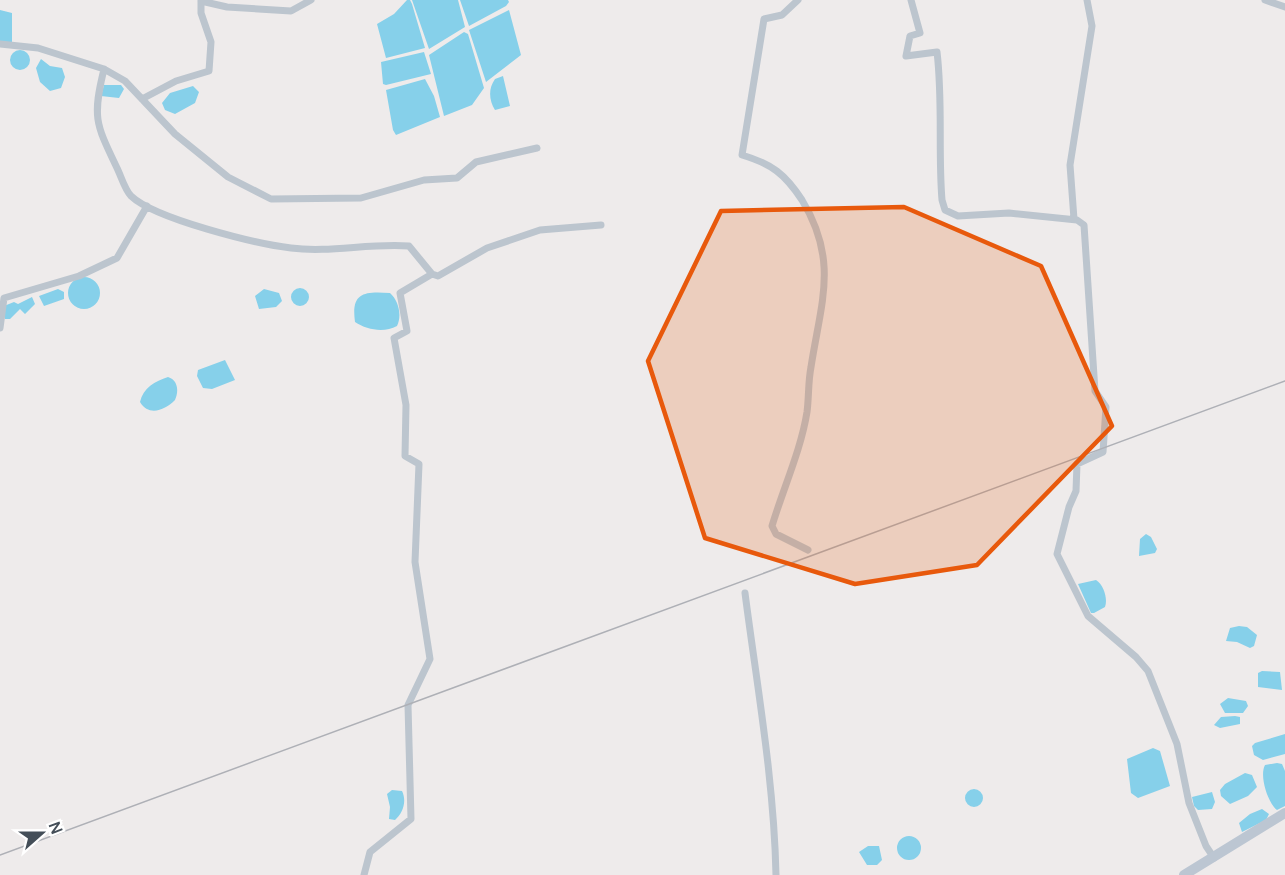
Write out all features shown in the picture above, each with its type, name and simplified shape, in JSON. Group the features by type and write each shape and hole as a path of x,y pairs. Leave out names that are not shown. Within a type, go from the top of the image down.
{"main road":[{"path":"1184,875 1285,813"}],"street":[{"path":"142,99 176,81 209,71 211,42 201,13 201,0 227,7 291,11 311,0"},
{"path":"798,0 782,15 764,19 742,155 783,173 813,218 823,245 825,271 822,311 811,366 807,413 772,526 776,534 808,550"},
{"path":"911,0 920,33 910,36 906,56 936,52 942,92 939,137 942,200 945,210 958,216 1009,213 1074,219 1083,223 1086,233 1095,391 1106,407 1106,437 1103,452 1077,464 1076,491 1069,507 1057,554 1088,616 1137,657 1148,671 1177,744 1189,803 1206,846 1214,858"},
{"path":"1074,219 1070,165 1092,35 1087,0"},
{"path":"1265,0 1285,7"},
{"path":"0,44 38,48 104,69 124,81 175,134 228,177 271,199 361,198 424,180 457,178 476,162 537,148"},
{"path":"104,69 96,106 101,136 130,196 147,206 212,231 291,248 350,249 383,244 409,246 432,274 438,276 447,273 487,248 540,230 601,225"},
{"path":"0,328 4,298 78,276 117,258 147,206"},
{"path":"364,875 370,852 411,819 408,705 430,659 415,562 418,464 405,456 406,405 394,338 406,331 400,293 432,274"},
{"path":"745,593 767,750 775,828 776,875"}],"highlighted area":[{"path":"904,207 1041,266 1112,426 977,565 855,584 705,538 648,361 721,211"}],"water":[{"path":"407,0 410,0 412,4 425,48 386,58 377,24 394,14"},
{"path":"412,0 458,0 465,27 429,49"},
{"path":"460,0 508,0 509,2 506,6 469,26"},
{"path":"0,10 12,13 12,42 0,43"},
{"path":"509,10 521,55 486,82 469,30"},
{"path":"464,32 468,34 484,88 472,105 444,116 429,55"},
{"path":"16,50 24,50 30,56 30,64 24,70 16,70 10,64 10,56"},
{"path":"424,52 431,74 383,84 381,62"},
{"path":"41,59 50,66 62,68 65,77 61,88 50,91 40,82 36,68"},
{"path":"503,76 510,106 495,110 491,102 490,91 495,79"},
{"path":"425,79 434,96 440,117 396,135 393,130 386,90"},
{"path":"104,85 121,85 124,89 119,98 101,96"},
{"path":"193,86 199,92 195,103 175,114 165,110 162,103 170,93"},
{"path":"84,277 95,282 100,293 95,304 84,309 73,304 68,293 73,282"},
{"path":"296,288 304,288 309,293 307,304 296,306 291,301 291,293"},
{"path":"58,289 64,292 64,299 44,306 39,296"},
{"path":"264,289 279,293 282,301 276,307 259,309 255,296"},
{"path":"390,293 399,309 397,326 376,330 355,322 355,305 361,296"},
{"path":"32,297 35,304 25,314 20,309 10,319 5,319 4,306 14,302 18,304"},
{"path":"225,360 235,380 212,389 203,388 197,376 198,370"},
{"path":"168,377 177,386 175,400 162,409 152,411 144,407 140,402 147,389"},
{"path":"1146,534 1151,537 1157,549 1155,553 1139,556 1140,539"},
{"path":"1096,580 1106,596 1106,604 1105,607 1091,613 1078,584"},
{"path":"1247,627 1257,635 1254,646 1250,648 1237,642 1226,641 1230,628"},
{"path":"1262,671 1280,672 1282,690 1258,687 1258,673"},
{"path":"1228,698 1246,701 1248,706 1243,713 1225,713 1220,704"},
{"path":"1221,717 1240,717 1240,724 1220,728 1214,725"},
{"path":"1285,734 1285,754 1263,760 1254,755 1252,746 1255,743"},
{"path":"1153,748 1160,751 1170,786 1138,798 1131,793 1127,759"},
{"path":"1282,764 1285,771 1285,806 1277,810 1268,796 1263,770 1265,765"},
{"path":"1245,773 1252,775 1257,787 1248,796 1230,804 1221,796 1220,790 1225,784"},
{"path":"974,789 980,792 983,798 980,804 974,807 968,804 965,798 968,792"},
{"path":"392,790 402,791 404,799 402,810 395,820 389,819 390,807 387,794"},
{"path":"1212,792 1215,802 1212,809 1198,810 1194,806 1192,797"},
{"path":"1262,809 1269,814 1266,820 1242,832 1239,823 1250,814"},
{"path":"909,836 914,837 920,843 920,853 914,859 909,860 904,859 898,853 897,848 898,843 904,837"},
{"path":"868,846 879,846 882,860 877,865 867,865 859,852"}],"railway":[{"path":"0,855 1285,381"}]}
